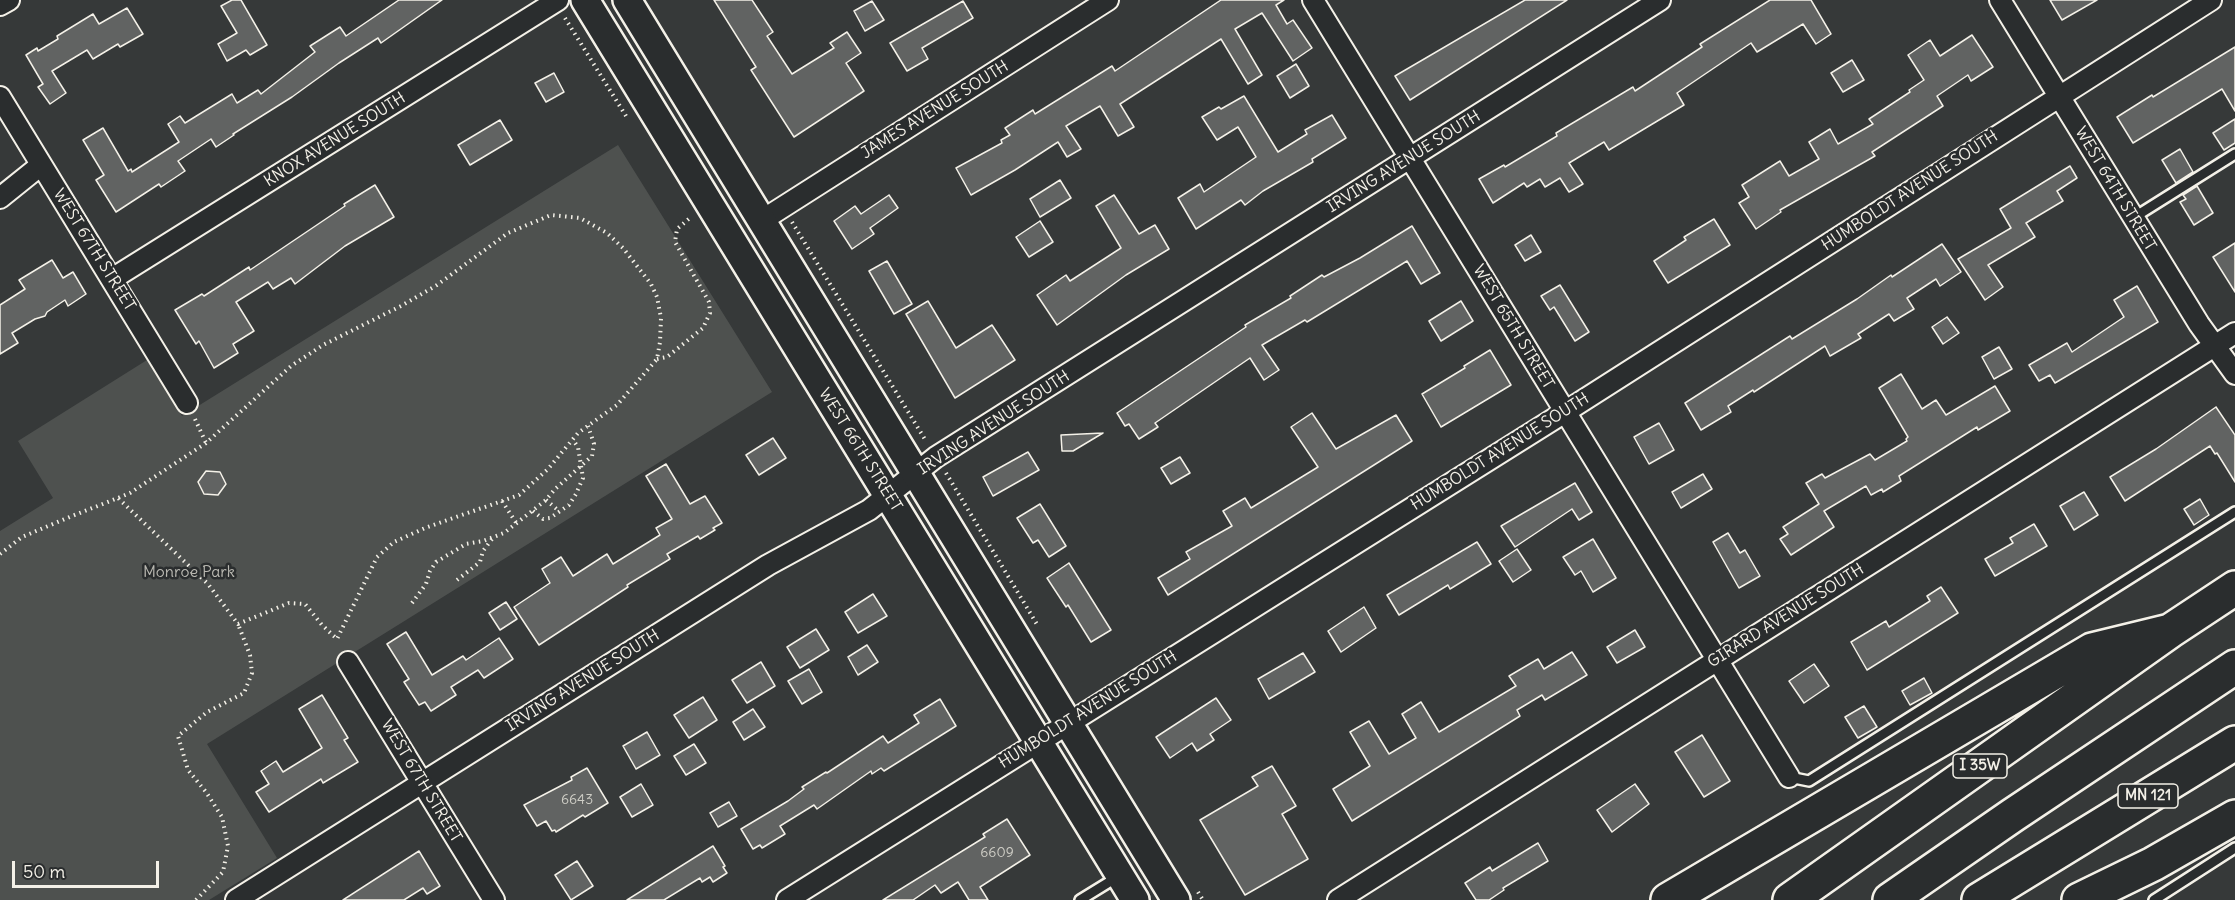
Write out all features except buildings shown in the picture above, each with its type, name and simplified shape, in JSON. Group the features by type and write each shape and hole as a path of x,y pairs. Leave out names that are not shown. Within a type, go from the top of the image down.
{"highway":[{"name":"I 35W","path":"1790,900 2170,631 2235,588"},
{"path":"1668,900 2092,650 2170,631"},
{"path":"1890,900 2235,667"},
{"name":"MN 121","path":"1979,900 2235,743"},
{"path":"2061,848 2235,762"},
{"path":"2079,900 2153,864 2235,817"},
{"path":"2105,900 2153,864"}],"main road":[{"name":"WEST 66TH STREET","path":"585,0 1135,900"},
{"path":"627,0 1176,900"}],"street":[{"path":"0,6 9,0"},
{"name":"KNOX AVENUE SOUTH","path":"112,279 558,0"},
{"name":"JAMES AVENUE SOUTH","path":"762,221 1108,0"},
{"name":"WEST 65TH STREET","path":"1313,0 1789,777"},
{"name":"IRVING AVENUE SOUTH","path":"236,900 768,565 869,510 936,457 1660,0"},
{"name":"WEST 64TH STREET","path":"2000,0 2199,324 2235,374"},
{"name":"HUMBOLDT AVENUE SOUTH","path":"787,900 1565,412 2211,0"},
{"name":"WEST 67TH STREET","path":"0,97 188,403"},
{"path":"0,198 41,165"},
{"name":"GIRARD AVENUE SOUTH","path":"1338,900 2235,333"},
{"name":"WEST 67TH STREET","path":"348,662 494,900"}],"lane":[{"path":"2133,218 2235,154"},
{"path":"1789,777 1809,781 2235,512"},
{"path":"2154,900 2235,848"},
{"path":"1080,900 1121,874"}],"path":[{"path":"0,554 22,537 130,493 206,443 291,366 323,345 401,306 437,285 508,233 551,215 580,218 607,233 623,248 651,284 657,297 661,318 657,359 617,405 588,426 548,469 519,495 425,528 394,542 377,557 338,639 322,626 305,604 289,603 238,624"},
{"path":"657,359 667,357 703,328 710,313 709,302 675,242 676,229 690,218"},
{"path":"188,403 206,443"},
{"path":"412,603 426,584 436,562 466,544 504,533 546,500 592,456 594,444 588,426"},
{"path":"533,511 543,519 550,518 569,505 576,494 583,478 578,447 573,440"},
{"path":"118,498 208,584 238,624 250,655 252,673 244,693 207,712 178,736 188,770 222,817 228,846 223,872 196,900"},
{"path":"546,500 559,511"},
{"path":"502,501 517,524"},
{"path":"457,580 480,562 483,551 492,538"}],"green space":[{"name":"Monroe Park","path":"618,145 772,392 207,744 277,858 209,900 0,900 0,531 53,498 18,441 147,360 182,416"}]}
